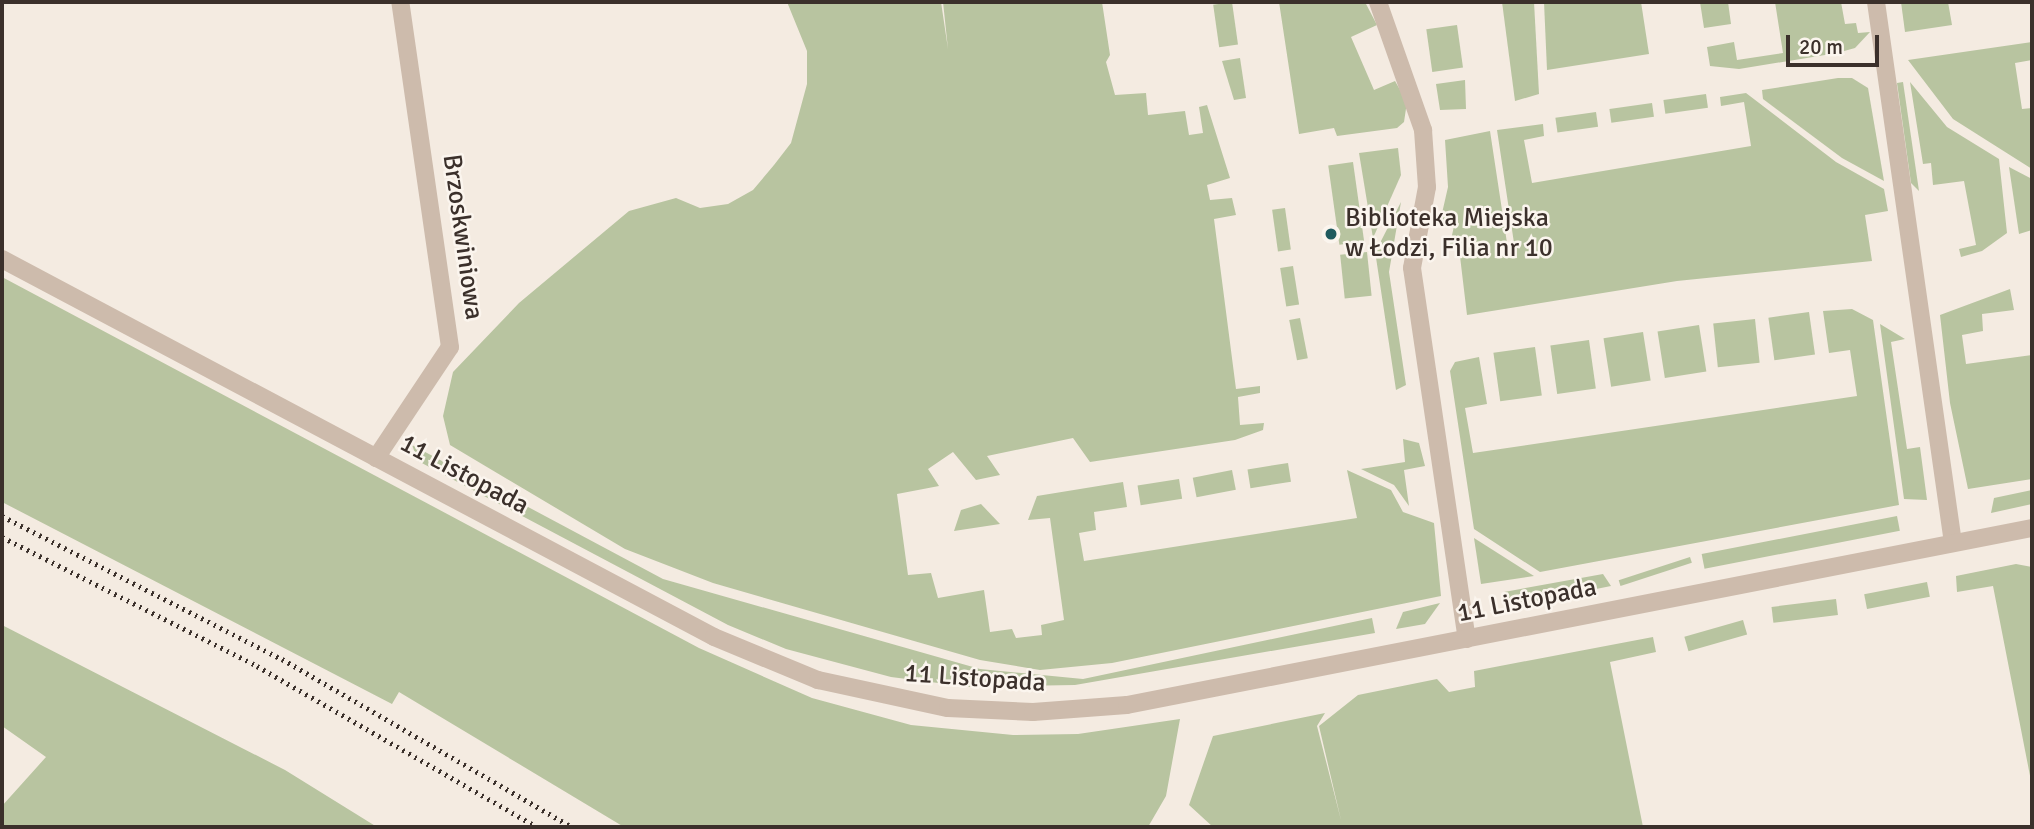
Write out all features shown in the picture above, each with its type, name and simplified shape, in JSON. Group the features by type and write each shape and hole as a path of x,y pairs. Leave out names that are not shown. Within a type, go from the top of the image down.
{"street":[{"name":"Brzoskwiniowa","path":"376,458 450,347 400,2"},
{"path":"1378,2 1423,130 1426,187 1412,268 1467,639"},
{"path":"1876,2 1953,544"},
{"name":"11 Listopada","path":"2,259 757,657 818,680 912,703 991,712 1085,710 1467,639 2032,528"}],"green space":[{"path":"787,2 941,2 948,49 943,2 1102,2 1110,55 1106,62 1115,95 1146,93 1148,115 1185,111 1189,135 1203,133 1199,107 1207,105 1230,178 1207,185 1210,200 1232,198 1236,215 1214,219 1236,389 1260,386 1260,393 1238,397 1240,425 1264,423 1263,430 1235,440 1090,462 1073,438 987,456 1000,475 976,480 953,452 928,469 939,486 897,494 908,575 931,573 938,598 984,590 990,632 1012,629 1016,638 1042,635 1041,625 1064,620 1050,518 1028,520 1037,496 1123,482 1127,507 1094,512 1096,530 1079,533 1084,561 1357,518 1347,470 1391,490 1403,512 1434,523 1441,596 1112,663 1040,670 980,660 713,583 625,549 450,445 443,416 453,372 519,303 629,211 676,198 700,208 728,204 753,190 791,143 807,84 807,51"},
{"path":"1232,2 1238,45 1219,47 1213,5"},
{"path":"1279,2 1365,2 1377,25 1351,37 1374,90 1395,81 1407,102 1404,122 1397,128 1337,136 1334,128 1299,134"},
{"path":"1502,2 1534,2 1539,94 1515,101"},
{"path":"1544,2 1641,2 1649,54 1547,70"},
{"path":"1700,2 1728,2 1731,24 1704,28"},
{"path":"1775,2 1841,2 1845,24 1856,23 1858,33 1870,32 1855,48 1837,53 1739,69 1710,66 1707,47 1734,42 1737,60 1783,53"},
{"path":"1901,2 1948,2 1952,25 1905,32"},
{"path":"1457,25 1463,68 1432,72 1426,29"},
{"path":"2032,42 2032,60 2015,63 2022,109 2032,108 2032,169 1953,119 1908,60"},
{"path":"1240,58 1246,98 1234,100 1222,61"},
{"path":"1852,78 1868,88 1884,181 1842,158 1763,99 1762,90"},
{"path":"1465,80 1466,109 1440,110 1436,84"},
{"path":"1903,82 1919,191 1911,183 1897,83"},
{"path":"1910,82 1947,127 1999,159 2007,233 1982,251 1961,257 1959,249 1976,245 1964,181 1933,185 1931,163 1923,164"},
{"path":"1746,93 1836,162 1884,189 1888,211 1865,215 1872,261 1677,281 1467,315 1459,248 1449,249 1454,226 1440,222 1448,187 1445,140 1490,131 1507,243 1514,243 1497,130 1543,124 1544,136 1524,140 1532,183 1751,146 1744,102 1721,106 1720,97"},
{"path":"1706,94 1708,108 1665,114 1663,100"},
{"path":"1652,103 1654,117 1611,123 1609,109"},
{"path":"1596,112 1598,127 1557,133 1555,118"},
{"path":"1398,148 1401,175 1373,238 1359,153"},
{"path":"1353,162 1364,241 1339,245 1328,165"},
{"path":"2009,167 2032,179 2032,230 2019,234"},
{"path":"1401,202 1389,272 1406,385 1396,390 1375,251 1382,249 1381,241"},
{"path":"1285,208 1291,250 1278,251 1272,210"},
{"path":"1367,252 1372,296 1345,299 1340,255"},
{"path":"1293,266 1299,305 1286,307 1280,268"},
{"path":"2,277 699,648 812,698 911,725 1013,735 1078,734 1180,719 1166,796 1148,827 624,827 399,692 392,704 2,502"},
{"path":"2010,289 2014,310 1982,314 1983,331 1962,335 1966,364 2032,355 2032,479 1968,489 1950,403 1940,315"},
{"path":"1852,309 1873,320 1899,505 1540,572 1474,529 1450,371 1455,362 1479,357 1487,404 1465,408 1473,453 1857,396 1850,350 1829,353 1823,311"},
{"path":"1809,312 1815,355 1774,360 1768,318"},
{"path":"1300,318 1308,358 1297,360 1289,320"},
{"path":"1755,319 1760,363 1718,367 1713,323"},
{"path":"1880,324 1905,339 1891,342 1907,449 1920,447 1927,500 1904,499"},
{"path":"1699,325 1706,371 1665,378 1658,332"},
{"path":"1643,332 1651,380 1611,387 1603,338"},
{"path":"1589,340 1596,389 1557,394 1550,345"},
{"path":"1535,347 1542,396 1500,401 1493,353"},
{"path":"1403,439 1419,443 1425,466 1404,470 1409,506 1394,485 1361,469 1405,462"},
{"path":"412,445 663,579 980,669 1083,679 1372,618 1375,633 1075,685 970,687 891,677 786,649 728,625 418,461"},
{"path":"1288,463 1291,482 1250,488 1248,469"},
{"path":"1232,470 1236,490 1197,497 1193,478"},
{"path":"1179,479 1182,499 1141,505 1138,486"},
{"path":"2032,490 2032,504 1991,513 1994,498"},
{"path":"981,504 1000,524 954,531 961,510"},
{"path":"1897,516 1900,531 1705,569 1702,554"},
{"path":"1474,538 1534,576 1481,584"},
{"path":"1690,557 1692,563 1621,586 1619,580"},
{"path":"2016,564 2032,567 2032,786 1993,586 1957,592 1956,576"},
{"path":"1603,574 1611,586 1506,607 1504,592"},
{"path":"1927,582 1930,597 1867,609 1864,594"},
{"path":"1836,599 1838,615 1773,623 1771,607"},
{"path":"1440,603 1425,624 1396,629 1403,612"},
{"path":"1743,620 1747,634 1688,651 1684,637"},
{"path":"2,625 285,770 377,827 7,827 2,824 2,806 46,757 2,726"},
{"path":"1653,637 1656,652 1610,662 1643,827 1213,827 1189,805 1213,736 1325,713 1317,726 1341,820 1319,726 1358,695 1437,679 1449,692 1475,687 1474,671"}],"railway":[{"path":"2,516 282,659 572,827"},
{"path":"2,537 257,666 537,827"}],"place":[{"name":"Biblioteka Miejska w Łodzi, Filia nr 10","path":"1331,234"}]}
